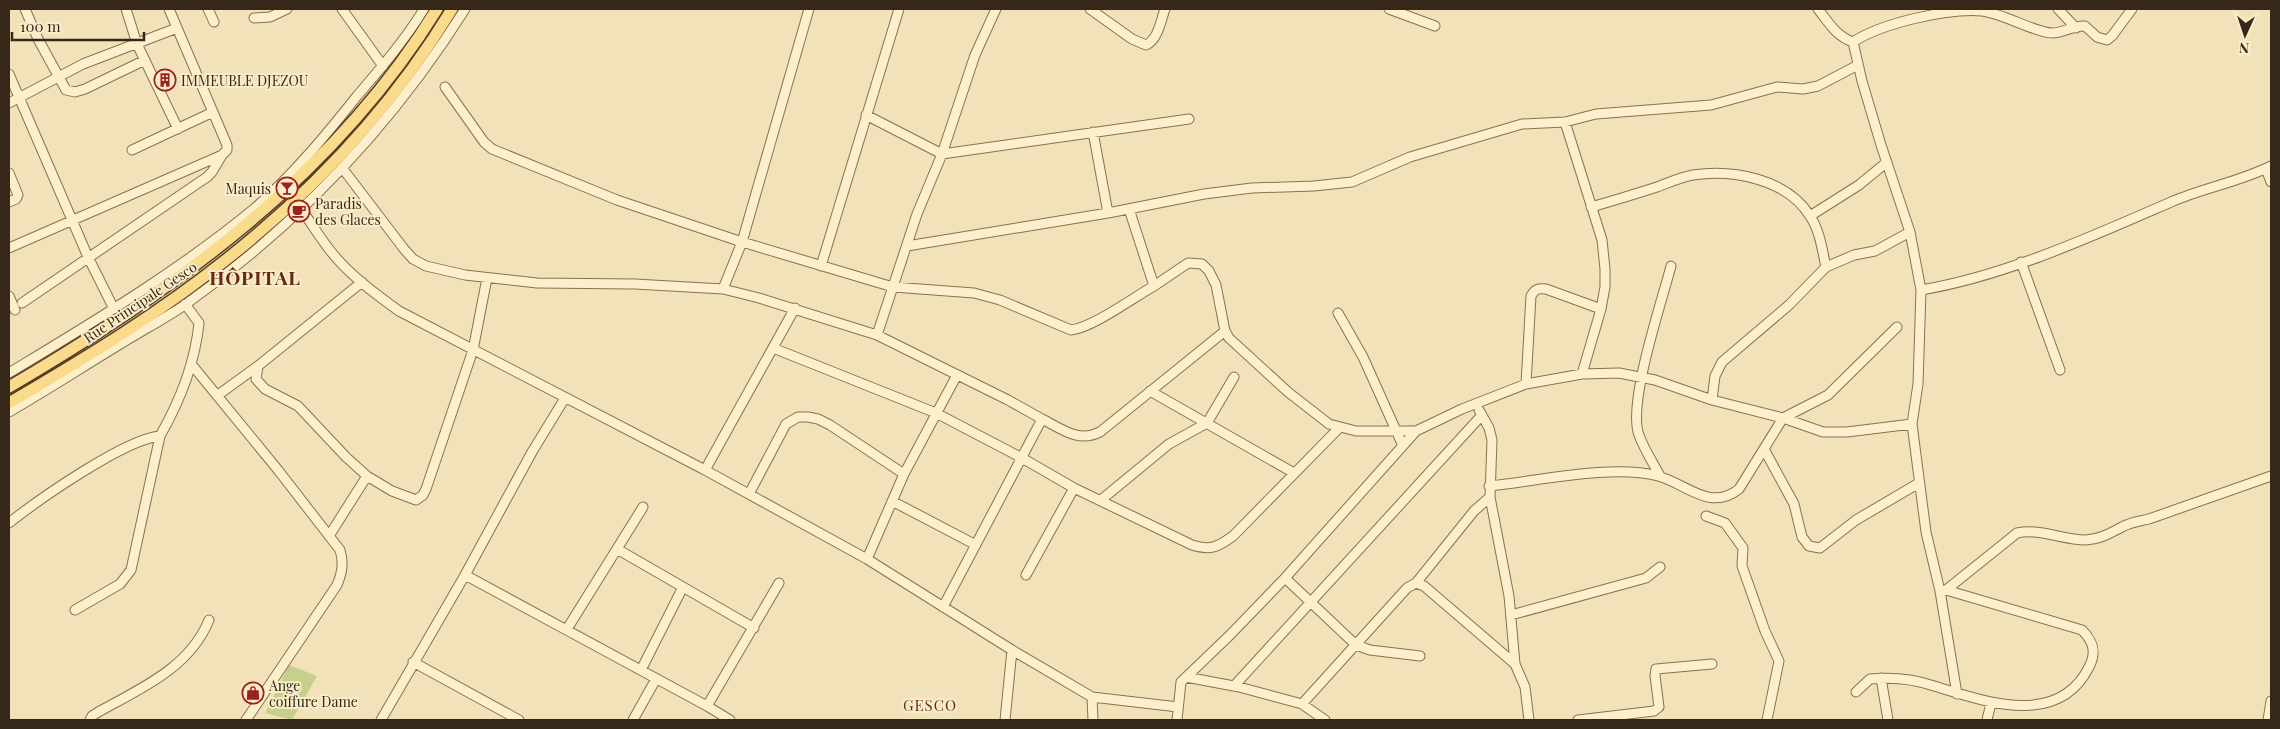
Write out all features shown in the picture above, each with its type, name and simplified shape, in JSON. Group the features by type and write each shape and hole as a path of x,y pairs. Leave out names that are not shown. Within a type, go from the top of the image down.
{"main road":[{"name":"Rue Principale Gesco","path":"9,386 120,319 179,278 280,197 359,115 411,47 437,9"},
{"name":"Rue Principale Gesco","path":"9,403 125,332 188,289 286,211 369,124 417,62 452,9"}],"street":[{"path":"25,9 57,78 66,90 75,92 145,60"},
{"path":"126,9 138,44 178,128"},
{"path":"22,303 207,177 227,150 227,145 168,9"},
{"path":"208,9 214,22"},
{"path":"254,18 270,17 287,9"},
{"path":"342,9 382,66"},
{"path":"9,373 114,309 213,241 256,206 329,132 382,66 424,9"},
{"path":"9,412 185,304 244,260 302,210 343,169 422,72 464,9"},
{"path":"722,289 742,242 809,9"},
{"path":"821,266 899,9"},
{"path":"877,335 917,214 942,154 969,72 996,9"},
{"path":"1090,9 1132,39 1143,44 1151,43 1165,9"},
{"path":"1389,9 1435,26"},
{"path":"1818,9 1836,32 1844,39 1853,42 1885,26 1958,12 1982,11 2007,17 2051,33 2085,26 2097,37 2107,40 2132,9"},
{"path":"2058,9 2076,28"},
{"path":"9,103 83,64 177,28"},
{"path":"1853,42 1858,65 1910,232 1921,290 1918,384 1912,424 1926,532 1943,591 1957,694"},
{"path":"907,246 1108,213 1227,190 1336,185 1352,182 1410,157 1522,124 1565,122 1596,114 1710,105 1777,87 1803,89 1818,86 1858,65"},
{"path":"9,74 88,257 114,309"},
{"path":"444,87 484,142 502,154 617,200 742,242 893,287 967,292 988,296 1015,305 1071,330 1079,329 1102,318 1188,263 1202,264 1214,278 1225,331 1229,338 1322,420 1339,428 1356,431 1416,431"},
{"path":"132,150 213,112"},
{"path":"866,115 942,154 1189,119"},
{"path":"1565,122 1602,240 1605,269 1605,287 1601,309 1582,374"},
{"path":"1093,132 1108,213"},
{"path":"9,248 222,155"},
{"path":"1810,216 1859,185 1888,162"},
{"path":"1921,290 1954,284 2021,262 2142,216 2172,202 2269,168 2271,182"},
{"path":"343,169 404,249 413,259 426,266 442,271 487,278 583,285 635,284 722,289 795,308 877,335 1079,437 1091,436 1100,432 1225,331"},
{"path":"9,173 18,195 16,199 9,202"},
{"path":"1591,207 1692,175 1719,173 1746,175 1766,182 1801,204 1819,233 1826,267"},
{"path":"1129,209 1154,286"},
{"path":"302,210 330,250 362,282 399,311 705,470 867,559 1012,650 1092,697 1178,707"},
{"path":"1712,400 1715,376 1722,362 1789,305 1826,267 1854,254 1874,250 1910,232"},
{"path":"2021,262 2060,370"},
{"path":"1660,476 1638,434 1635,411 1671,266"},
{"path":"258,366 256,379 259,384 298,406 346,457 367,476 392,491 409,499 416,500 423,495 473,350 487,278"},
{"path":"218,395 258,366 362,282"},
{"path":"1526,384 1531,296 1534,291 1538,288 1546,289 1601,309"},
{"path":"9,296 15,310"},
{"path":"75,610 120,584 130,570 160,436 192,365 199,323 185,304"},
{"path":"705,470 795,308"},
{"path":"1338,313 1363,357 1403,446"},
{"path":"1489,486 1609,472 1633,472 1660,476 1704,496 1722,499 1730,497 1739,489 1782,418 1828,395 1898,327"},
{"path":"772,348 936,413 1022,458 1074,488 1192,545 1212,549 1233,536 1339,428"},
{"path":"192,365 218,395 340,550 342,557 342,574 337,585 246,720"},
{"path":"1177,720 1181,682 1285,578 1416,431 1474,404 1526,384 1582,374 1619,373 1642,377 1712,400 1782,418 1810,429 1831,433 1912,424"},
{"path":"867,559 904,474 957,375"},
{"path":"1101,500 1169,444 1207,423 1234,377"},
{"path":"1150,391 1294,473"},
{"path":"381,720 465,575 532,452 566,398"},
{"path":"1474,404 1489,428 1492,440 1490,497 1509,596 1515,664 1525,686 1529,720"},
{"path":"1234,686 1482,415"},
{"path":"750,494 786,424 798,417 818,419 830,425 904,474"},
{"path":"943,607 1042,419"},
{"path":"9,523 81,474 146,438 160,436"},
{"path":"1764,449 1794,504 1802,537 1809,546 1820,548 1856,520 1919,483"},
{"path":"329,536 367,476"},
{"path":"1943,591 2017,533 2028,531 2051,533 2063,538 2087,540 2100,538 2111,535 2133,522 2271,476"},
{"path":"1026,575 1074,488"},
{"path":"1302,704 1408,588 1416,583 1474,512 1490,497"},
{"path":"892,501 976,545"},
{"path":"567,630 643,507"},
{"path":"1706,516 1725,523 1743,548 1742,566 1765,631 1779,661 1767,720"},
{"path":"617,549 754,628"},
{"path":"1511,615 1646,578 1660,567"},
{"path":"465,575 730,720"},
{"path":"1285,578 1356,645 1370,650 1420,656"},
{"path":"707,706 779,583"},
{"path":"1416,583 1424,586 1515,664"},
{"path":"641,670 684,587"},
{"path":"1856,692 1870,679 1898,678 1933,685 1991,703 2028,706 2054,700 2066,694 2076,686 2093,659 2094,648 2090,638 2082,630 2067,624 1943,591"},
{"path":"90,720 92,716 100,711 149,685 180,664 209,620"},
{"path":"1005,720 1012,650"},
{"path":"414,662 519,720"},
{"path":"1578,720 1654,711 1659,707 1655,676 1656,669 1712,664"},
{"path":"1186,677 1234,686 1302,704 1325,720"},
{"path":"1881,678 1888,720"},
{"path":"633,720 656,679"},
{"path":"1092,697 1093,720"},
{"path":"2268,720 2271,701"},
{"path":"1987,720 1991,703"}],"green space":[{"path":"289,665 317,676 292,720 265,713"}],"place":[{"name":"IMMEUBLE DJEZOU","path":"165,80"},
{"name":"Maquis","path":"287,188"},
{"name":"Paradis des Glaces","path":"299,211"},
{"name":"Ange coiffure Dame","path":"253,693"}],"district":[{"name":"HÔPITAL","path":"255,277"},
{"name":"GESCO","path":"930,705"}]}
